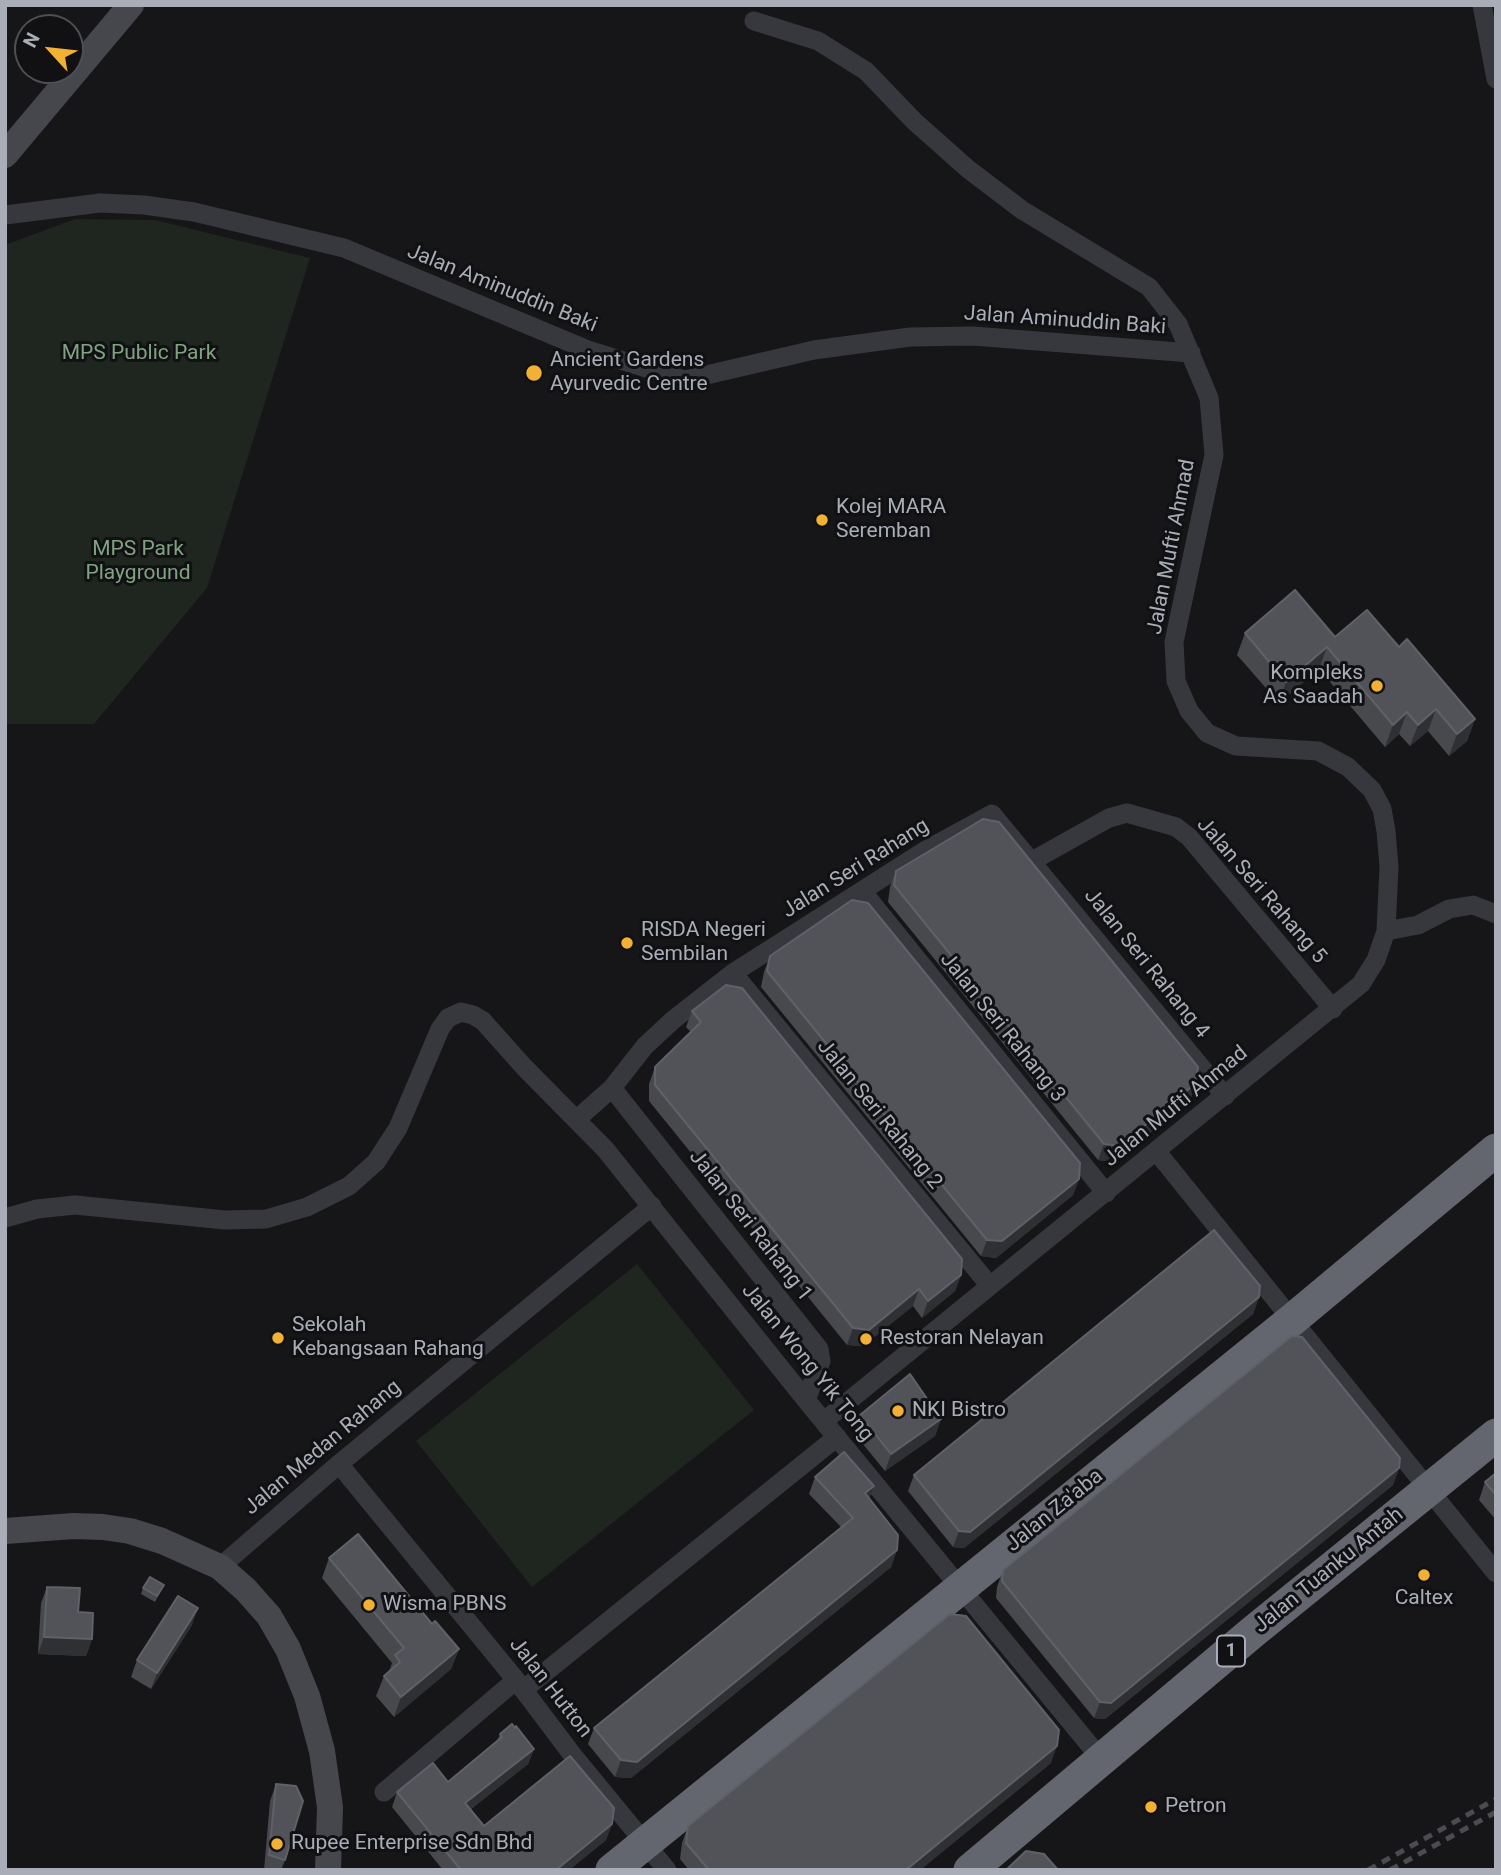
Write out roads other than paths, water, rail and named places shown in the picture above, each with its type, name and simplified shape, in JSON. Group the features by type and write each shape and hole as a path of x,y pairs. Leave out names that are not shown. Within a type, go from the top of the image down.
{"highway":[{"name":"Jalan Za'aba","path":"612,1870 1292,1320 1496,1150"},
{"name":"Jalan Tuanku Antah","path":"970,1870 1255,1631 1496,1435"}],"street":[{"path":"5,155 131,5"},
{"path":"1482,5 1496,79"},
{"name":"Jalan Mufti Ahmad","path":"754,21 818,41 866,71 914,121 978,177 1022,210 1149,287 1178,324 1209,398 1214,455 1174,642 1176,681 1189,711 1207,733 1236,746 1318,751 1348,767 1372,790 1382,808 1387,831 1389,867 1386,931 1376,960 1361,984 824,1421"},
{"name":"Jalan Aminuddin Baki","path":"5,215 100,204 144,205 194,212 344,248 588,350 685,380 814,350 910,337 973,336 1191,353"},
{"name":"Jalan Seri Rahang 5","path":"1032,861 1108,818 1127,813 1176,827 1189,837 1333,1009"},
{"name":"Jalan Seri Rahang","path":"577,1119 612,1088 645,1046 673,1020 733,973 926,850 992,814 1032,861"},
{"name":"Jalan Seri Rahang 4","path":"1032,861 1225,1096"},
{"name":"Jalan Seri Rahang 3","path":"862,891 1106,1193"},
{"path":"1386,931 1418,925 1449,909 1473,905 1496,914"},
{"name":"Jalan Seri Rahang 2","path":"733,973 990,1286"},
{"name":"Jalan Wong Yik Tong","path":"5,1218 37,1209 75,1205 225,1220 266,1219 307,1207 349,1186 376,1162 398,1128 440,1029 448,1018 461,1012 473,1014 483,1021 524,1068 606,1149 806,1400 1102,1760"},
{"name":"Jalan Seri Rahang 1","path":"612,1088 819,1349 821,1361 806,1400"},
{"path":"1157,1152 1496,1573"},
{"name":"Jalan Medan Rahang","path":"220,1567 339,1464 652,1206"},
{"path":"384,1792 837,1437"},
{"name":"Jalan Hutton","path":"339,1464 667,1870"},
{"path":"5,1531 74,1526 130,1531 162,1541 220,1567 246,1590 268,1616 288,1649 307,1696 322,1751 330,1807 328,1870"}],"railway":[{"path":"1368,1870 1496,1799"},
{"path":"1390,1870 1496,1812"}],"place":[{"name":"Ancient Gardens Ayurvedic Centre","path":"534,373"},
{"name":"Kolej MARA Seremban","path":"822,520"},
{"name":"Kompleks As Saadah","path":"1377,686"},
{"name":"RISDA Negeri Sembilan","path":"627,943"},
{"name":"Sekolah Kebangsaan Rahang","path":"278,1338"},
{"name":"Restoran Nelayan","path":"866,1339"},
{"name":"NKI Bistro","path":"898,1411"},
{"name":"Caltex","path":"1424,1575"},
{"name":"Wisma PBNS","path":"369,1605"},
{"name":"Petron","path":"1151,1807"},
{"name":"Rupee Enterprise Sdn Bhd","path":"277,1844"}],"park label":[{"name":"MPS Public Park","path":"139,354"},
{"name":"MPS Park Playground","path":"138,562"}]}
